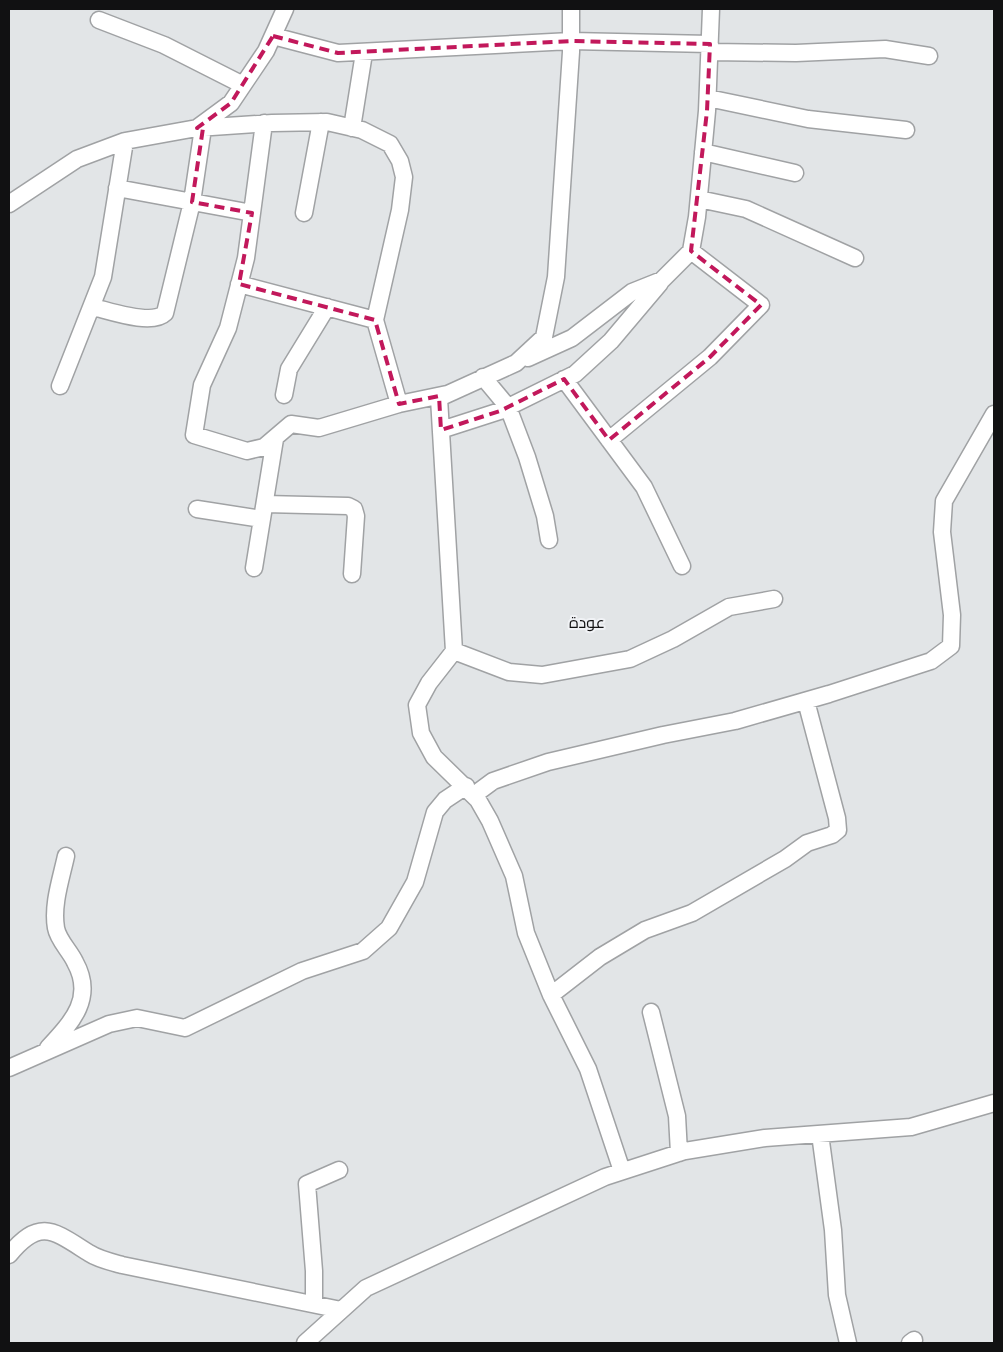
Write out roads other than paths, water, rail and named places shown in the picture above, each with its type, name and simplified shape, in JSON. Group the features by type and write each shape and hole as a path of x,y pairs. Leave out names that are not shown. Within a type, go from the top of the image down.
{"street":[{"path":"93,307 149,319 161,318 165,314 192,202 200,128 231,102 266,51 285,9"},
{"path":"516,363 544,337 556,277 571,42 571,9"},
{"path":"441,430 508,407 575,374 611,341 662,280 691,251 699,199 708,98 711,9"},
{"path":"99,20 164,45 243,85"},
{"path":"273,36 338,53 571,42 796,53 885,49 929,56"},
{"path":"352,128 364,52"},
{"path":"708,98 808,119 906,130"},
{"path":"304,213 321,122"},
{"path":"9,204 77,159 125,142 200,128 264,123 321,122 362,130 390,144 400,161 404,177 400,210 375,320 399,404"},
{"path":"264,123 246,258 228,328 202,385 194,435 247,451 264,447 290,424 319,428 399,404 447,394"},
{"path":"60,386 93,307 103,277 125,142"},
{"path":"703,152 796,173"},
{"path":"117,188 252,213"},
{"path":"699,199 746,209 855,258"},
{"path":"609,440 710,358 762,305 691,251"},
{"path":"622,1171 588,1069 551,995 526,933 514,876 490,821 470,791 434,757 421,732 417,704 428,683 454,651 439,398 572,338 632,292 662,280"},
{"path":"239,284 375,320"},
{"path":"284,395 289,369 327,307"},
{"path":"483,377 508,407 527,456 545,516 549,540"},
{"path":"564,379 644,487 682,566"},
{"path":"9,1068 109,1024 138,1018 185,1028 302,971 363,951 389,928 415,882 435,812 445,800 494,780 548,762 663,734 734,721 931,661 950,646 952,615 942,532 944,501 994,414"},
{"path":"254,568 275,439"},
{"path":"197,510 264,512 348,506 354,508 356,516 352,574"},
{"path":"454,651 510,672 542,675 630,658 674,639 729,607 774,599"},
{"path":"551,995 600,957 645,930 692,913 785,859 807,843 832,835 838,830 837,818 806,700"},
{"path":"45,1052 73,1020 83,995 84,980 56,930 56,898 66,856"},
{"path":"651,1012 677,1116 679,1153"},
{"path":"305,1343 366,1288 605,1177 622,1171 679,1153 765,1138 911,1127 994,1102"},
{"path":"820,1134 833,1230 837,1295 848,1343"},
{"path":"314,1304 314,1271 306,1184 339,1170"},
{"path":"9,1255 18,1243 34,1232 48,1231 67,1237 90,1254 122,1266 341,1310"}],"district":[{"name":"عودة","path":"587,622"}]}
